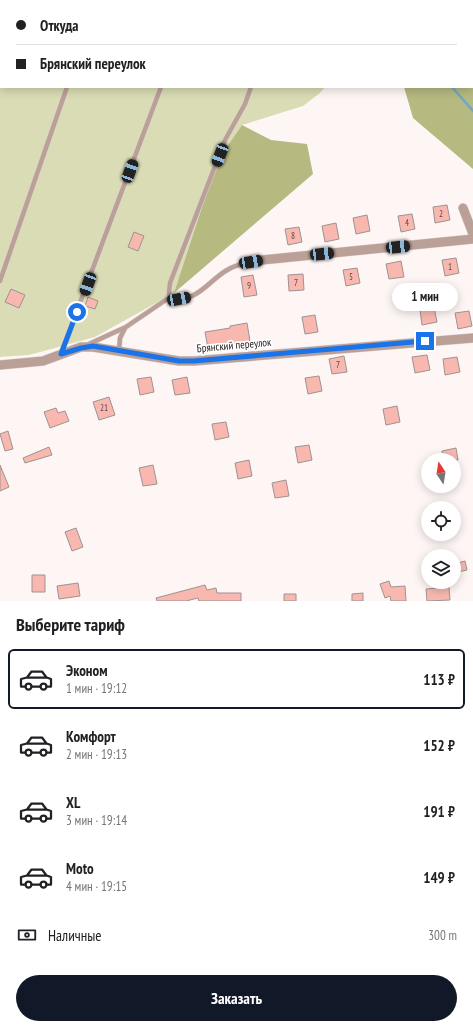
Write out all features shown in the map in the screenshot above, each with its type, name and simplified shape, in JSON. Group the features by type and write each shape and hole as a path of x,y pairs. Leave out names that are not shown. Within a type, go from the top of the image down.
{"street":[{"path":"463,208 473,234"},
{"path":"262,260 473,239"},
{"name":"Брянский переулок","path":"0,365 43,361 61,354 93,346 119,352 179,361 194,361 473,338"}],"lane":[{"path":"0,280 68,88"},
{"path":"61,354 161,88"},
{"path":"170,297 170,284 225,140 245,104 251,88"},
{"path":"81,348 126,327 170,297 179,299 198,294 220,274 230,268 240,264 262,260"},
{"path":"119,352 120,338 126,327"}],"green space":[{"path":"0,88 324,88 303,106 242,125 217,161 174,293 95,337 29,355 0,357"},
{"path":"404,88 473,88 473,169 413,118"},
{"path":"242,125 271,140 307,144 313,174 174,293 217,161"}],"building":[{"path":"447,205 450,220 435,223 433,207"},
{"path":"412,214 415,229 401,232 398,216"},
{"path":"367,215 370,231 356,234 353,218"},
{"path":"336,223 339,239 325,242 322,226"},
{"path":"299,227 302,242 288,245 285,229"},
{"path":"134,232 144,236 138,251 128,247"},
{"path":"456,258 459,273 445,276 442,260"},
{"path":"401,261 404,277 389,279 386,264"},
{"path":"357,268 360,283 346,286 343,270"},
{"path":"303,274 304,290 289,291 288,275"},
{"path":"253,275 257,295 244,297 241,277"},
{"path":"11,289 25,295 19,308 5,302"},
{"path":"88,297 98,301 95,309 85,306"},
{"path":"434,307 437,322 422,325 420,310"},
{"path":"469,311 472,326 458,329 455,313"},
{"path":"315,315 318,332 305,334 302,317"},
{"path":"247,323 250,341 208,348 205,332 230,328 230,326"},
{"path":"427,355 430,370 415,373 412,357"},
{"path":"344,356 347,372 332,374 329,359"},
{"path":"457,357 460,372 445,375 443,359"},
{"path":"319,376 322,391 308,394 305,378"},
{"path":"151,377 154,392 140,395 137,379"},
{"path":"187,377 190,393 175,395 172,380"},
{"path":"109,397 115,415 99,420 93,402"},
{"path":"397,406 400,422 386,425 383,409"},
{"path":"56,408 58,413 65,411 69,421 50,428 44,412"},
{"path":"226,422 229,437 215,440 212,424"},
{"path":"8,431 13,449 5,451 0,434"},
{"path":"309,445 312,460 298,463 295,447"},
{"path":"49,447 52,455 25,463 23,458"},
{"path":"456,448 457,453 442,453 442,451"},
{"path":"249,460 252,476 238,479 235,463"},
{"path":"0,465 9,487 0,491"},
{"path":"153,465 157,484 143,486 139,468"},
{"path":"286,480 289,496 275,498 272,483"},
{"path":"76,528 83,547 72,551 65,532"},
{"path":"465,561 467,570 461,571 461,562"},
{"path":"32,575 45,575 45,592 32,592"},
{"path":"389,581 391,587 405,586 406,601 391,601 390,596 385,598 380,584"},
{"path":"78,583 80,596 59,599 57,586"},
{"path":"205,585 207,590 216,588 217,593 241,593 241,601 199,601 198,598 186,601 157,601 156,598"},
{"path":"426,589 449,589 450,600 427,601"},
{"path":"363,593 363,601 352,601 352,594"},
{"path":"284,594 296,594 296,601 284,601"}],"waterway":[{"path":"453,88 473,111"}],"route":[{"path":"77,312 61,354 93,346 179,361 194,361 425,341"}]}
